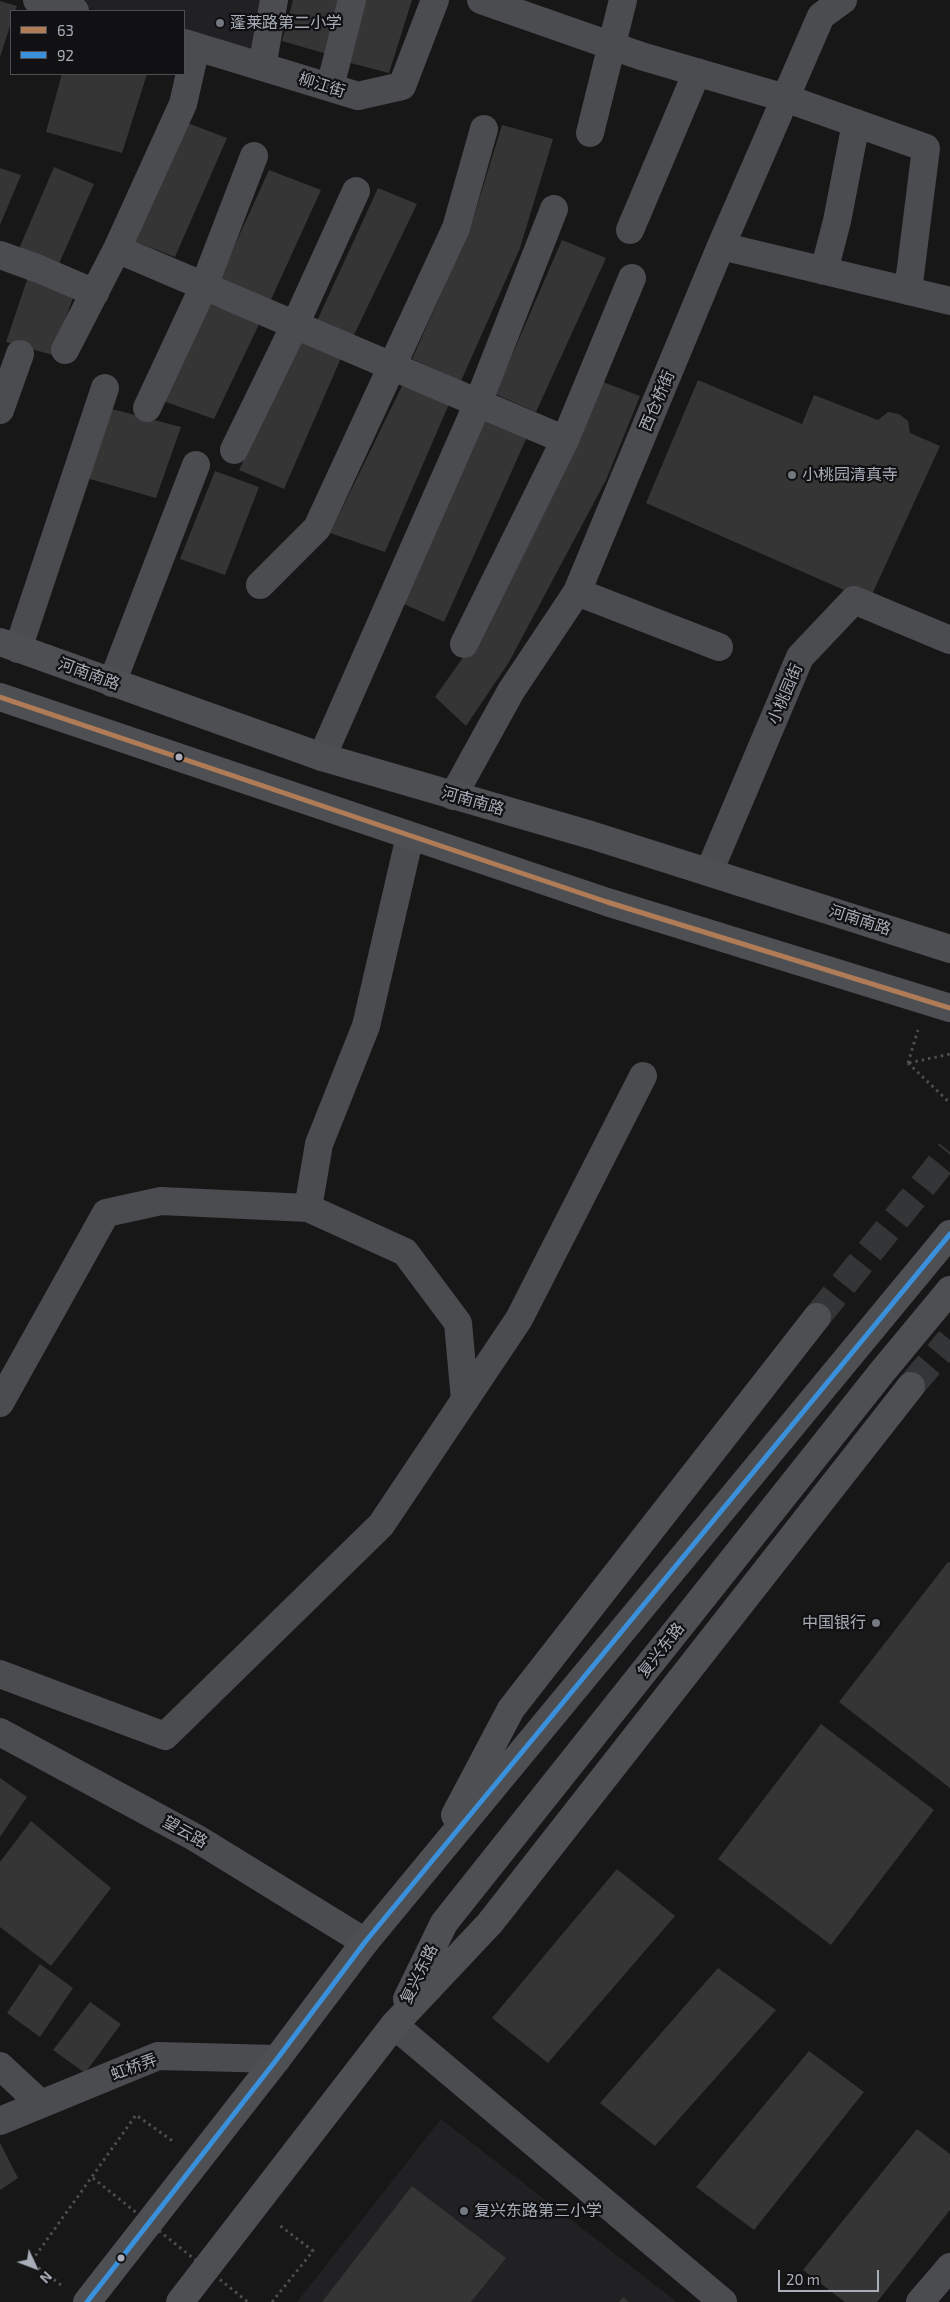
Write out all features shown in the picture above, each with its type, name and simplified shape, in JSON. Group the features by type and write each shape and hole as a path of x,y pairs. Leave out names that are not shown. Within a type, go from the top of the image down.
{"main road":[{"name":"河南南路","path":"9,646 322,757 591,835 950,949"},
{"path":"0,697 616,905 950,1008"},
{"path":"78,2296 199,2160 365,1942 950,1234"},
{"name":"复兴东路","path":"394,2025 444,1923 882,1372 950,1290"},
{"path":"430,1863 510,1709 817,1317"},
{"name":"复兴东路","path":"180,2302 394,2025 490,1923 911,1386"}],"street":[{"path":"37,0 72,10"},
{"path":"262,67 274,0"},
{"path":"330,87 352,0"},
{"name":"柳江街","path":"190,45 358,96 402,86 434,0"},
{"path":"481,0 613,46 785,98 926,148 908,291"},
{"path":"590,133 623,0"},
{"name":"西仓桥街","path":"453,796 511,691 577,592 721,246 821,16 843,0"},
{"path":"66,350 117,250 183,104 190,45"},
{"path":"630,230 697,72"},
{"path":"824,271 837,221 856,123"},
{"path":"260,585 317,528 456,228 484,130"},
{"path":"146,408 204,286 254,156"},
{"path":"234,450 295,325 356,191"},
{"path":"322,757 478,403 554,210"},
{"path":"721,246 950,301"},
{"path":"117,250 565,440"},
{"path":"0,255 95,293"},
{"path":"464,644 565,440 632,278"},
{"path":"0,410 20,354"},
{"path":"9,646 106,388"},
{"path":"112,683 196,465"},
{"path":"577,592 719,647"},
{"name":"小桃园街","path":"709,872 800,657 854,600 950,640"},
{"path":"308,1208 319,1144 366,1026 410,836"},
{"path":"0,1674 165,1736 381,1525 519,1319 642,1076"},
{"path":"0,1403 106,1213 161,1201 308,1208 405,1252 458,1323 465,1400"},
{"name":"望云路","path":"0,1732 196,1838 365,1942"},
{"path":"394,2025 723,2302"},
{"name":"虹桥弄","path":"0,2121 158,2056 277,2059"},
{"path":"0,2066 41,2104"},
{"path":"920,2302 950,2268"}],"path":[{"path":"950,1054 908,1063 950,1103"},
{"path":"78,2296 31,2262 136,2115 199,2160"},
{"path":"92,2178 248,2302"},
{"path":"255,2205 313,2252 272,2302"}],"shaded area":[{"name":"蓬莱路第二小学","path":"59,0 261,0 252,53 185,34 185,10 96,10"},
{"name":"复兴东路第三小学","path":"441,2119 677,2302 297,2302"}],"building":[{"path":"293,0 341,0 327,54 282,41"},
{"path":"362,0 412,0 389,73 343,61"},
{"path":"0,1 17,6 15,10 10,10 10,26 0,57"},
{"path":"62,75 147,75 122,153 46,132"},
{"path":"185,122 227,138 175,257 134,241"},
{"path":"502,125 553,139 520,248 461,381 412,359 470,229"},
{"path":"54,167 94,184 58,266 18,251"},
{"path":"0,168 21,175 0,225"},
{"path":"269,170 321,190 269,304 218,282"},
{"path":"378,188 417,204 352,339 316,323"},
{"path":"562,240 606,258 536,412 495,394"},
{"path":"29,274 76,289 53,355 6,342"},
{"path":"208,304 260,322 214,419 163,401"},
{"path":"303,340 341,358 284,489 239,470"},
{"name":"小桃园清真寺","path":"698,380 802,424 814,395 878,420 888,412 899,414 908,421 910,433 940,446 869,601 646,503"},
{"path":"603,382 640,396 606,480 509,662 466,726 435,697 476,639"},
{"path":"402,386 449,404 385,552 330,533"},
{"path":"104,407 181,427 156,498 83,477"},
{"path":"483,418 527,437 444,622 404,604"},
{"path":"215,471 259,487 225,575 180,559"},
{"path":"948,1562 950,1563 950,1788 839,1702"},
{"path":"821,1724 934,1810 831,1945 718,1859"},
{"path":"0,1778 27,1797 0,1837"},
{"path":"31,1821 111,1888 51,1966 0,1927 0,1862"},
{"path":"617,1869 675,1916 548,2063 492,2018"},
{"path":"40,1964 73,1988 40,2037 7,2013"},
{"path":"718,1968 776,2010 655,2146 600,2103"},
{"path":"90,2002 121,2024 85,2073 53,2050"},
{"path":"809,2051 864,2092 754,2230 696,2187"},
{"path":"917,2129 950,2154 950,2210 877,2302 845,2302 803,2270"},
{"path":"0,2143 18,2178 0,2190"},
{"path":"412,2186 506,2258 471,2302 322,2302"},
{"path":"623,2297 629,2302 619,2302"}],"tunnel":[{"path":"817,1317 950,1152"},
{"path":"911,1386 950,1340"}],"transit line":[{"name":"63","path":"0,697 607,902 950,1008"},
{"name":"92","path":"87,2302 277,2059 365,1942 950,1234"}],"place":[{"name":"蓬莱路第二小学","path":"220,23"},
{"name":"小桃园清真寺","path":"792,475"},
{"name":"中国银行","path":"876,1623"},
{"name":"复兴东路第三小学","path":"464,2211"}]}
